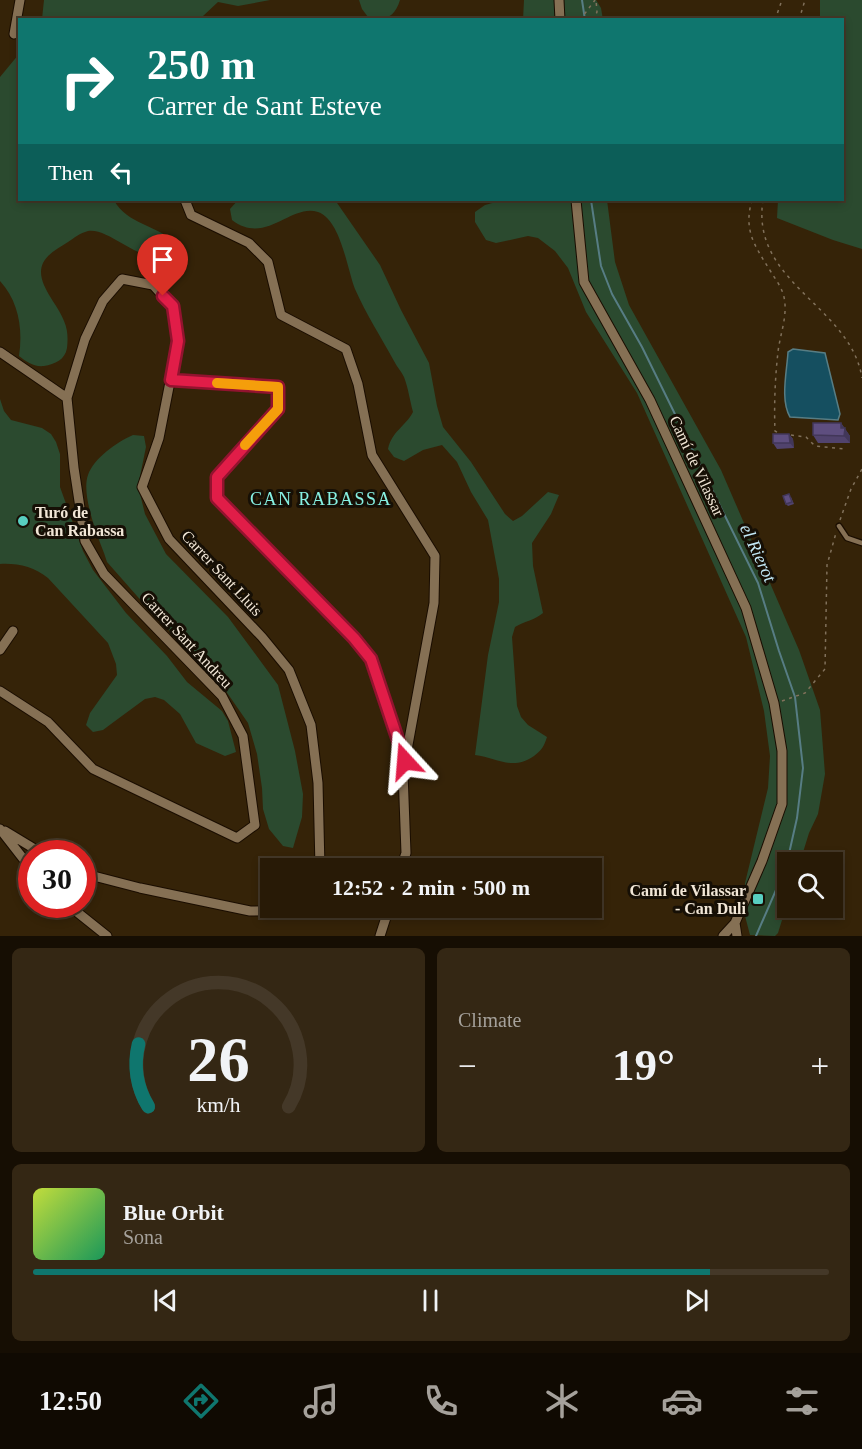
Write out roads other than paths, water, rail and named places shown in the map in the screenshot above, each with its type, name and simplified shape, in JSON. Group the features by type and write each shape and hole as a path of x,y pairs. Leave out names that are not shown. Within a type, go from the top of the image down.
{"street":[{"path":"14,34 20,0"},
{"path":"559,0 560,18"},
{"path":"185,201 191,215 249,243 268,262 282,315 346,349 358,384 372,455 435,555 434,603 403,772 404,858"},
{"name":"Camí de Vilassar","path":"576,201 585,282 650,400 746,608 774,703 782,751 782,804 762,861 735,922 723,936"},
{"name":"Carrer Sant Lluis","path":"67,398 86,339 103,301 122,279 153,285 173,306 178,341 159,438 142,486 169,539 289,670 311,724 318,783 320,858"},
{"path":"0,352 67,398"},
{"path":"171,380 278,387 278,409 217,477 217,498 354,638 371,659 405,761"},
{"name":"Carrer Sant Andreu","path":"0,691 48,722 93,769 237,838 255,825 243,736 222,696 104,574 85,541 67,398"},
{"path":"0,651 13,631"},
{"path":"0,829 19,840"},
{"path":"0,829 18,852"},
{"path":"96,877 250,911 260,911"},
{"path":"84,918 107,936"},
{"path":"380,936 386,918"},
{"path":"735,922 737,936"}],"lane":[{"path":"839,526 846,538 862,543"}],"water":[{"path":"793,349 825,353 840,414 838,420 790,417 785,402 785,385 788,352"}],"waterway":[{"name":"el Rierot","path":"582,0 585,18"},
{"name":"el Rierot","path":"591,201 601,266 612,294 642,347 758,583 795,697 803,768 797,818 786,867 756,936"}],"place":[{"name":"Turó de Can Rabassa","path":"23,521"},
{"name":"Camí de Vilassar - Can Duli","path":"758,899"}],"district":[{"name":"CAN RABASSA","path":"321,499"}]}
